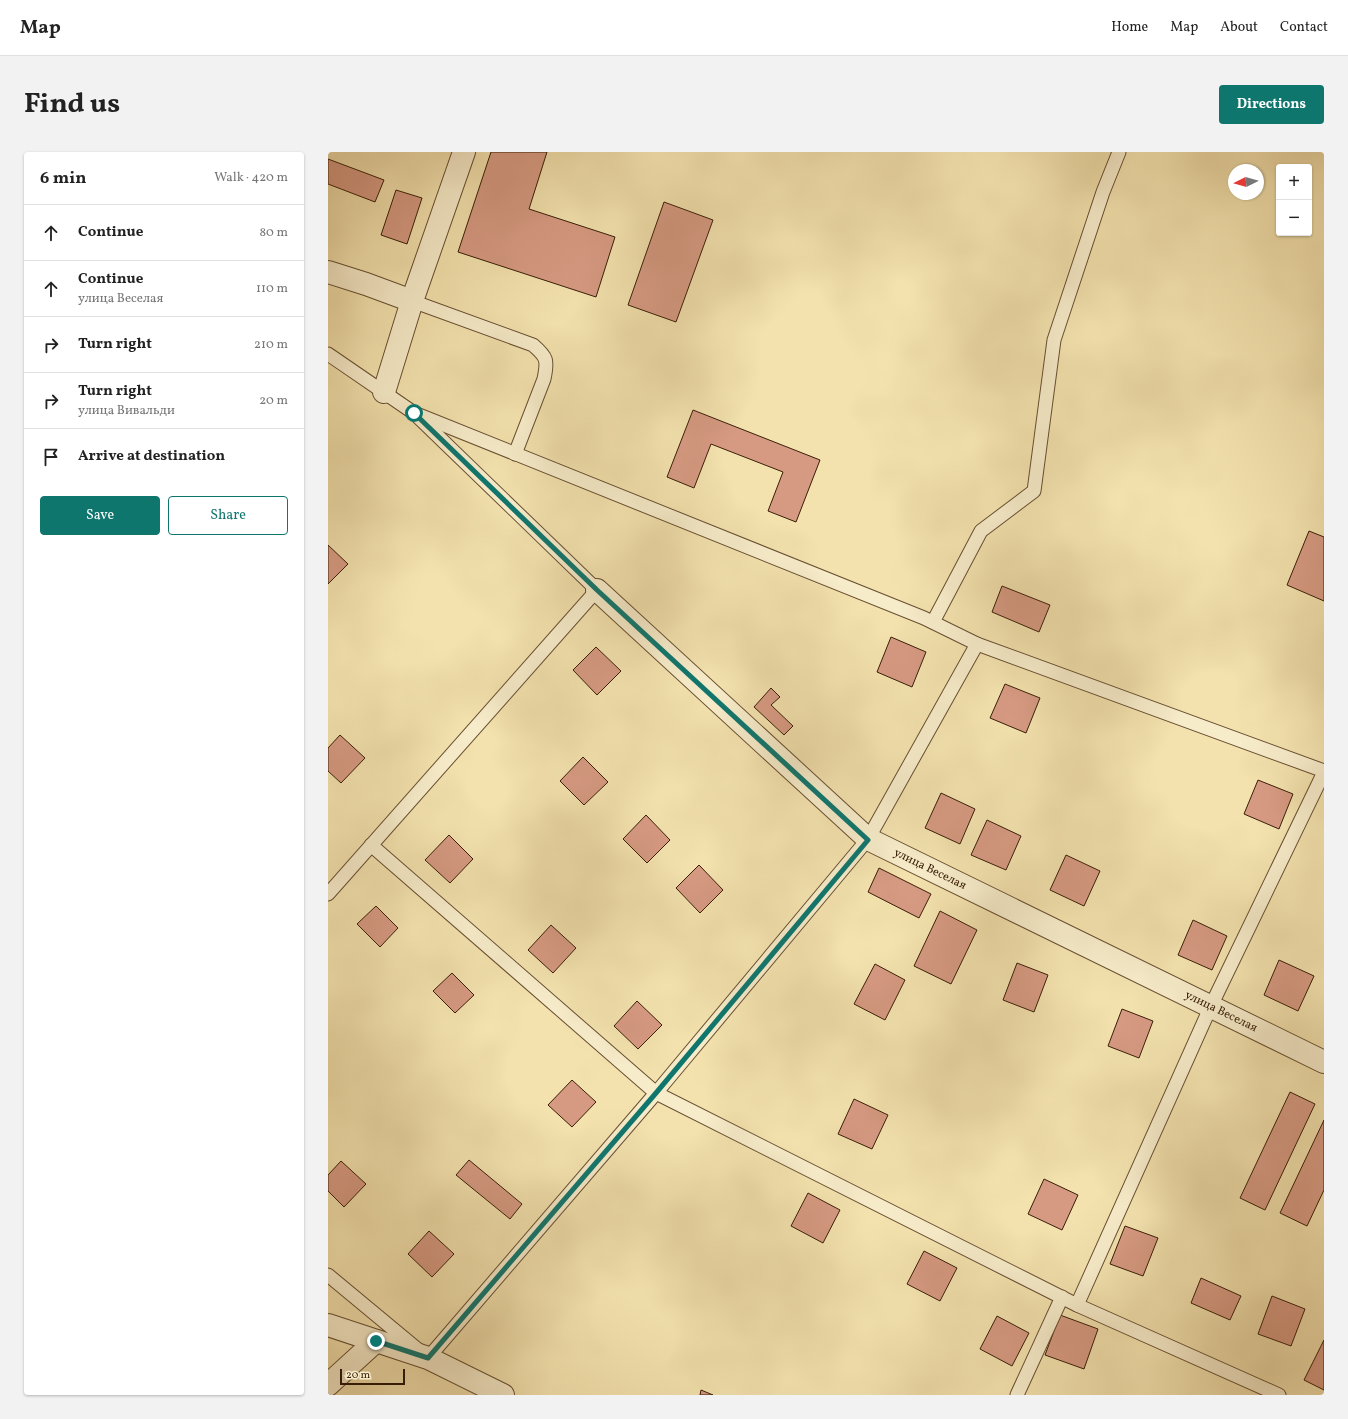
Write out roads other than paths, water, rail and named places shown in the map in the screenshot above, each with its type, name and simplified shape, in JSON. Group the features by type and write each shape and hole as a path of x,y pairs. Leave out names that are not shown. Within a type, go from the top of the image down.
{"street":[{"path":"384,392 412,301 464,152"},
{"path":"328,272 412,301"},
{"name":"улица Веселая","path":"597,590 868,840 1324,1062"},
{"path":"328,1325 428,1358 503,1395"},
{"path":"328,1385 376,1341"}],"lane":[{"path":"933,622 981,531 1034,491 1054,340 1103,192 1119,152"},
{"path":"412,301 532,345 544,354 547,366 544,379 514,454"},
{"path":"328,354 414,413 597,590 328,894"},
{"path":"414,413 933,622 977,644 1324,772 1211,1006 1077,1305"},
{"path":"328,1275 428,1358 656,1093 868,840 977,644"},
{"path":"372,845 656,1093 1077,1305 1279,1395"},
{"path":"1017,1395 1062,1297"}]}
